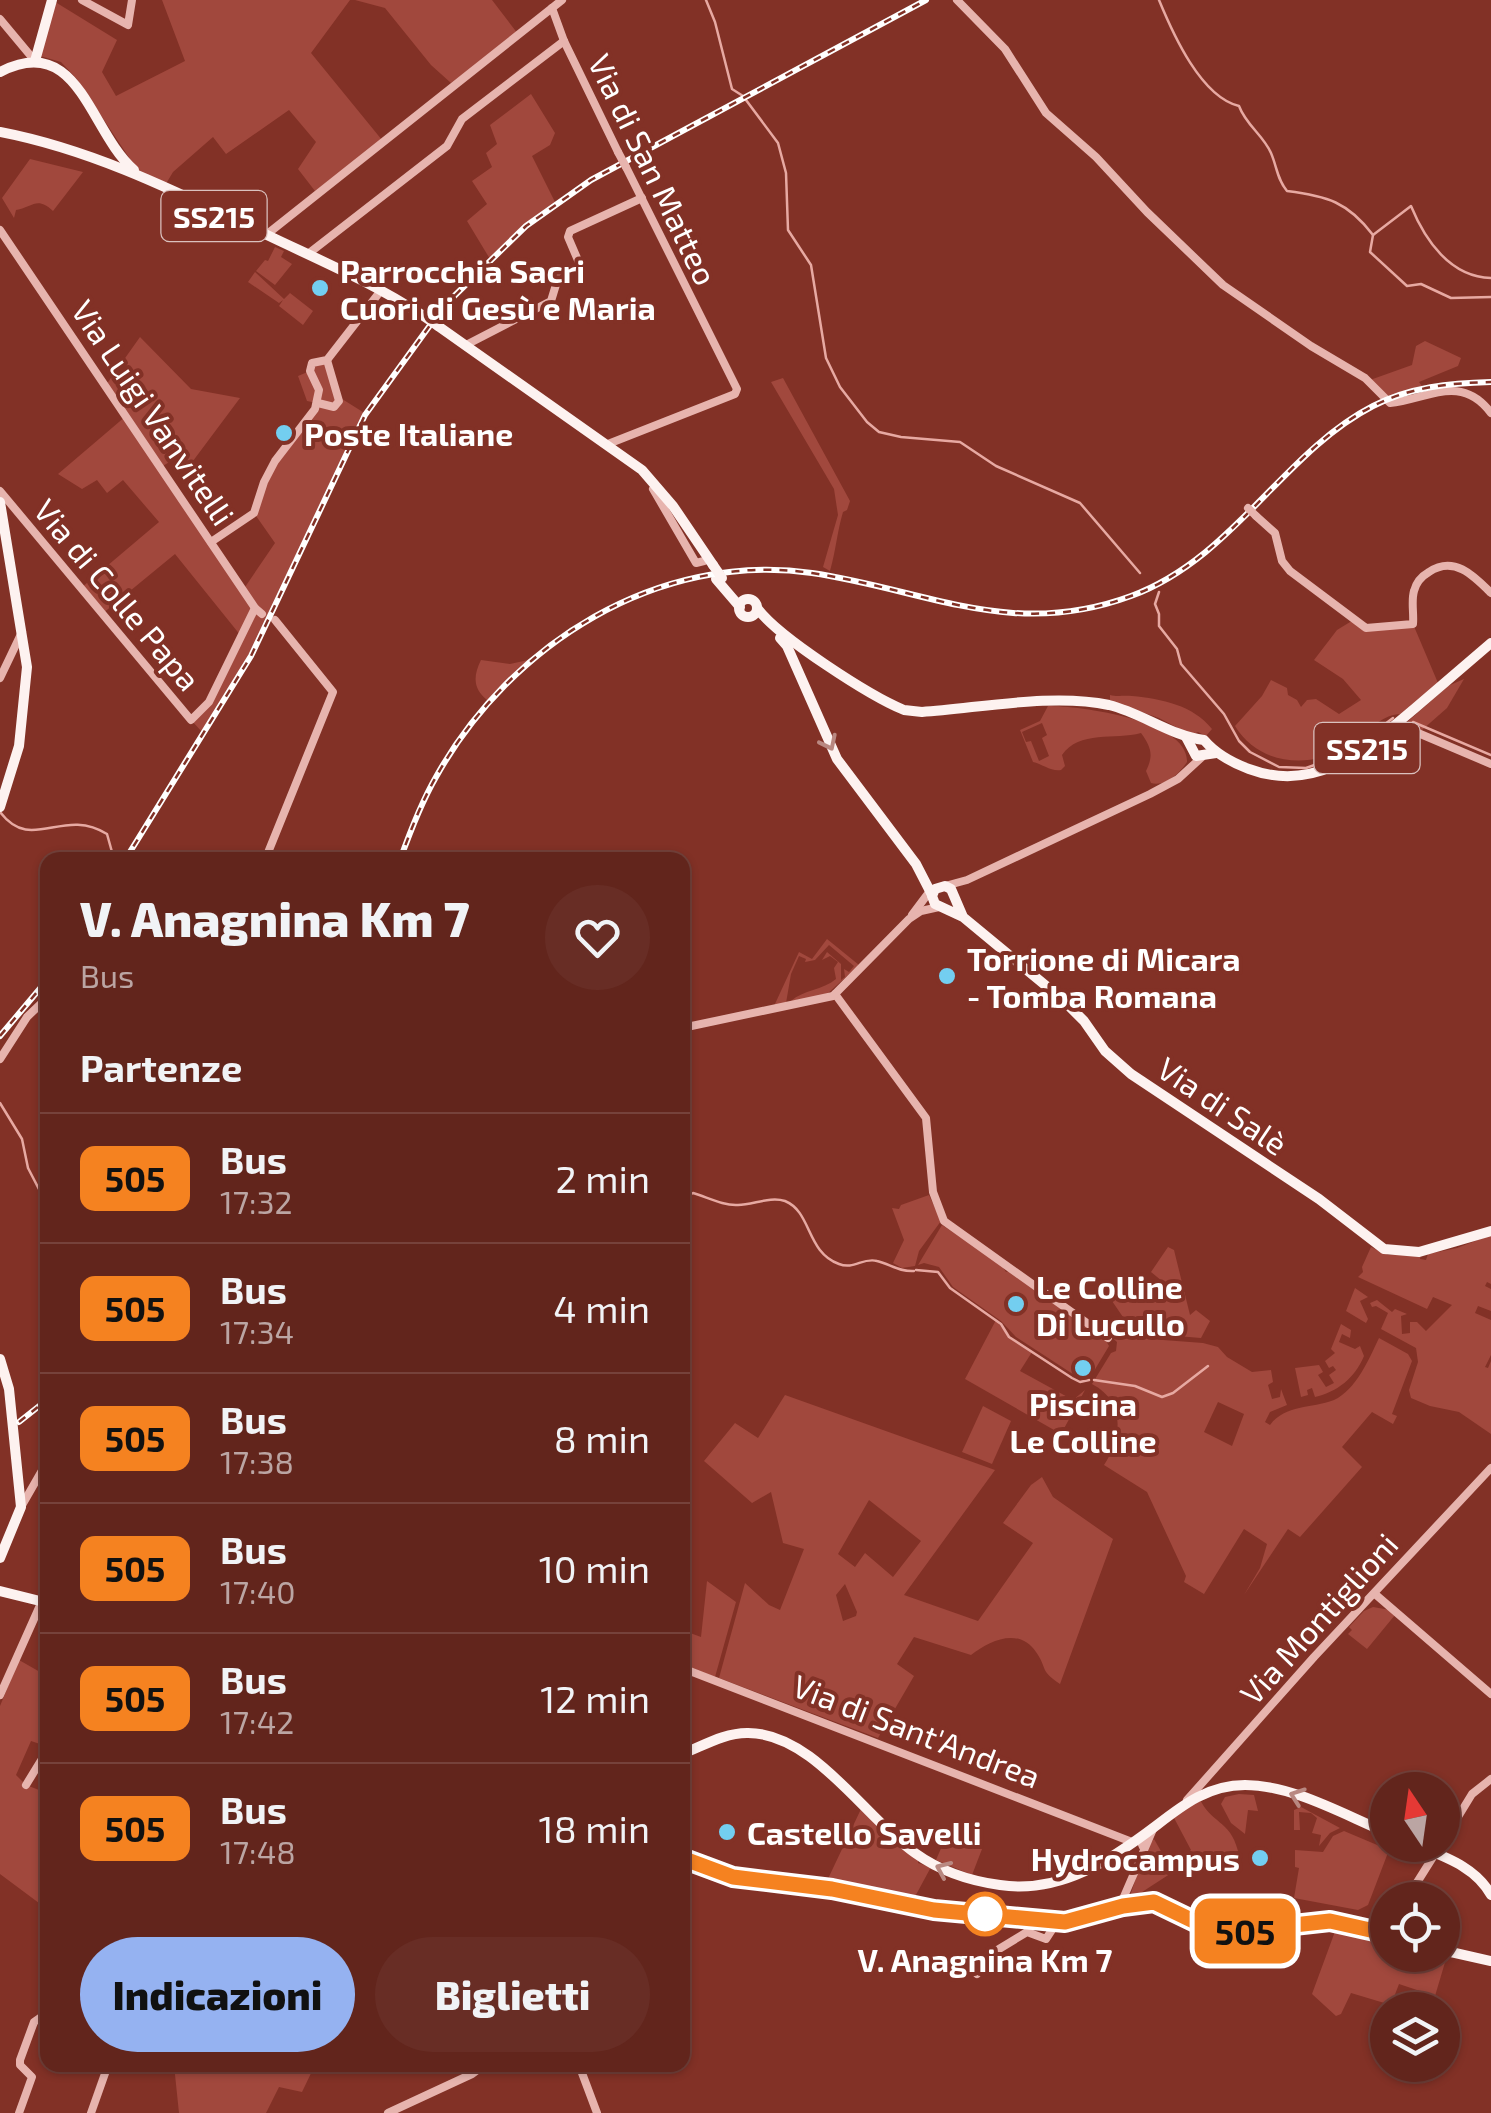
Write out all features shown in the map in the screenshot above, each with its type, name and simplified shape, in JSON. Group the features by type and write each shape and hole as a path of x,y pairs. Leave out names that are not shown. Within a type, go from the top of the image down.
{"main road":[{"path":"35,61 52,0"},
{"path":"0,72 35,61 50,64 67,76 128,166 142,177"},
{"name":"SS215","path":"0,134 103,166 378,293 420,317"},
{"name":"SS215","path":"0,134 52,143 105,161 365,280 602,446 653,488 705,564 744,608 780,638 794,642"},
{"path":"105,161 114,154 110,140"},
{"name":"SS215","path":"436,328 466,345 642,470 664,494 705,564"},
{"path":"0,502 27,667 19,746 0,807"},
{"name":"SS215","path":"744,608 753,601 770,623 794,642 904,710 1080,702 1125,710 1200,748 1258,772 1284,777 1326,771 1360,754 1491,643"},
{"path":"780,638 837,760 916,864 930,895 935,904 941,907 952,894 935,888 930,895"},
{"name":"Via di Salè","path":"952,894 963,917"},
{"name":"Via di Salè","path":"941,907 963,917 1064,1000 1107,1052 1136,1078 1324,1202 1378,1246 1395,1252 1418,1252 1491,1231"},
{"path":"0,1360 10,1390 18,1472 26,1490 0,1558"},
{"path":"0,1590 40,1600"},
{"path":"690,1751 743,1733 785,1741 813,1760 917,1854 953,1874 990,1884 1025,1886 1066,1880 1098,1866 1138,1844 1205,1786 1278,1789 1370,1826"},
{"path":"690,1861 743,1879 832,1889 919,1909 1057,1922 1154,1902 1208,1928 1231,1932 1330,1921 1370,1929"},
{"path":"1460,1862 1484,1881 1491,1895"},
{"path":"1460,1954 1491,1961"}],"street":[{"path":"82,0 128,24 132,0"},
{"path":"266,234 562,0"},
{"path":"957,0 1005,49 1042,109 1096,157 1223,285 1311,346 1366,378 1388,402 1461,390 1491,413"},
{"name":"Via di San Matteo","path":"552,8 564,42 736,389 735,394 608,444"},
{"path":"0,19 35,61"},
{"path":"308,254 448,146 462,119 564,42"},
{"path":"466,345 552,300 558,278 580,265 568,238 570,230 642,198"},
{"name":"Via Luigi Vanvitelli","path":"2,232 259,611"},
{"path":"210,542 254,512 275,461 318,403 320,390 310,367 316,361 327,360 378,293"},
{"path":"318,403 334,406 339,401 327,360"},
{"name":"Via di Colle Papa","path":"0,492 191,720 209,702 259,611"},
{"path":"1248,508 1275,533 1282,562 1290,571 1366,628 1413,624 1416,586 1426,574 1440,567 1466,570 1491,593"},
{"path":"269,852 333,693 276,620"},
{"path":"0,678 22,632"},
{"path":"1360,754 1370,756 1410,730 1491,764"},
{"path":"952,894 970,879 1150,794 1186,771 1200,748"},
{"path":"952,894 970,879"},
{"path":"690,1026 809,1003 835,994 930,895"},
{"path":"909,919 921,911 941,907"},
{"path":"835,994 926,1118 931,1180 944,1221 1108,1338"},
{"path":"0,1059 40,1005"},
{"name":"Via Montiglioni","path":"1205,1786 1491,1468"},
{"path":"18,1472 39,1473"},
{"path":"26,1490 39,1473"},
{"path":"1376,1594 1491,1694"},
{"path":"1364,1606 1381,1603 1392,1608"},
{"path":"0,1695 40,1613"},
{"name":"Via di Sant'Andrea","path":"690,1671 1138,1844"},
{"path":"26,1784 40,1762"},
{"path":"1460,1814 1472,1794 1491,1779"},
{"path":"1119,1908 1138,1844"},
{"path":"977,1974 970,1966 1023,1934 1031,1932 1046,1939 1057,1922"},
{"path":"20,2113 32,2079 20,2060 34,2022 40,2018"},
{"path":"91,2113 106,2072"},
{"path":"388,2113 475,2072"},
{"path":"582,2072 597,2113"}],"shaded area":[{"path":"52,0 117,40 102,72 116,96 185,61 162,0 350,0 311,53 382,140 315,191 298,169 316,142 289,110 226,154 213,137 173,172 164,187 142,177 76,78 61,62 40,56"},
{"path":"355,0 492,0 518,34 451,83 431,65 385,8"},
{"path":"531,94 555,133 550,145 532,156 556,204 490,259 467,221 487,204 472,181 492,167 486,153 497,144 490,125"},
{"path":"30,159 83,172 53,211 35,204 16,210 14,218 2,198"},
{"path":"275,247 284,251 281,257 292,264 275,285 256,271 268,261"},
{"path":"255,272 284,299 290,293 313,311 303,325 279,306 283,300 279,303 248,282"},
{"path":"140,337 191,389 240,398 190,465 178,457 161,467 243,590 275,543 254,513 264,482 317,403 307,401 298,376 310,371 312,363 327,360 339,397 366,414 276,609 203,733 191,720 209,702 241,636 175,554 102,614 81,588 159,522 123,480 107,493 97,480 82,489 58,474 126,416 106,385"},
{"path":"1425,341 1461,358 1458,366 1388,399 1370,380 1412,365 1416,346"},
{"path":"783,378 850,501 843,512 830,571 823,567 838,515 834,489 771,382"},
{"path":"1355,619 1366,628 1413,624 1438,683 1402,714 1385,718 1344,749 1329,755 1299,761 1284,759 1245,739 1235,726 1271,680 1287,688 1288,695 1301,707 1307,700 1316,699 1339,714 1361,700 1343,679 1314,660 1337,630"},
{"path":"481,660 510,664 528,660 487,700 476,682"},
{"path":"1464,679 1447,708 1414,737 1380,761 1372,753 1448,686"},
{"path":"1110,695 1165,701 1196,714 1212,729 1206,736 1198,732 1191,735 1159,718 1110,701"},
{"path":"1048,706 1130,718 1171,736 1183,748 1187,762 1171,778 1151,783 1146,771 1150,751 1141,733 1078,742 1062,755 1065,766 1054,770 1033,762 1020,730 1040,721","holes":["1042,723 1047,735 1042,738 1049,756 1039,761 1031,741 1026,742 1022,732"]},
{"path":"827,939 859,965 826,995 791,1001 836,979 834,968 838,962 830,956 822,960 827,952 841,964 841,980 845,977 844,969 849,972 854,966 829,945 815,960 805,962 799,956 786,1003 774,1006 799,952 812,959"},
{"path":"929,1195 941,1221 919,1251 915,1266 902,1268 893,1263 904,1240 892,1208 899,1209"},
{"name":"Le Colline Di Lucullo","path":"942,1225 1105,1339 1109,1346 1091,1376 1082,1380 1016,1337 1001,1321 953,1287 939,1267 918,1265"},
{"path":"1491,1235 1491,1284 1487,1282 1485,1286 1491,1289 1491,1311 1478,1306 1475,1313 1491,1320 1491,1355 1485,1367 1491,1361 1491,1434 1459,1412 1411,1398 1409,1390 1418,1362 1416,1348 1381,1329 1388,1313 1370,1303 1377,1300 1392,1312 1395,1309 1407,1314 1401,1316 1402,1334 1410,1333 1410,1322 1417,1322 1426,1331 1452,1305 1433,1297 1427,1309 1358,1277 1371,1247 1388,1255 1421,1255 1420,1259 1426,1260 1428,1254"},
{"path":"1168,1247 1174,1250 1190,1315 1196,1310 1210,1321 1201,1338 1150,1339 1203,1343 1218,1347 1252,1372 1271,1370 1273,1382 1268,1385 1272,1399 1280,1397 1281,1389 1287,1405 1270,1412 1265,1422 1270,1425 1291,1410 1342,1395 1361,1373 1379,1338 1408,1354 1412,1361 1392,1414 1397,1416 1393,1424 1372,1412 1342,1447 1362,1467 1300,1537 1288,1529 1244,1595 1260,1568 1267,1544 1244,1529 1204,1594 1184,1582 1186,1576 1147,1492 1104,1465 1118,1421 1111,1400 1092,1384 1116,1351 1117,1342 1106,1332 1125,1320 1112,1301 1116,1295 1140,1300 1146,1282 1152,1285 1162,1281 1151,1272","holes":["1218,1402 1244,1414 1232,1446 1204,1432"]},
{"path":"1355,1288 1368,1297 1360,1301 1366,1323 1346,1311"},
{"path":"996,1320 1009,1337 1032,1352 1020,1371 1073,1400 1085,1390 1061,1434 965,1379"},
{"path":"1341,1324 1351,1330 1350,1338 1342,1334 1339,1342 1355,1349 1360,1346 1364,1356 1360,1364 1331,1392 1315,1397 1312,1388 1301,1397 1295,1368 1319,1365 1323,1372 1318,1375 1326,1387 1334,1383 1329,1375 1336,1370 1325,1361 1335,1353 1331,1349"},
{"path":"785,1395 995,1470 904,1595 978,1621 1033,1543 1003,1523 1031,1485 1042,1477 1053,1497 1113,1539 1060,1684 1046,1672 1029,1644 1021,1640 1004,1638 971,1655 914,1637 897,1664 914,1676 878,1738 719,1678 745,1583 780,1610 804,1549 783,1543 771,1492 752,1503 704,1461 735,1423 758,1438","holes":["869,1500 921,1541 893,1577 865,1553 855,1567 838,1554","845,1584 857,1612 843,1621 836,1595"]},
{"path":"983,1406 1011,1421 992,1464 962,1452"},
{"path":"707,1581 736,1602 715,1677 690,1667 690,1633 701,1637"},
{"path":"1373,1607 1395,1615 1367,1649 1348,1634 1352,1630 1349,1627"},
{"path":"19,1660 40,1672 40,1744 31,1741 16,1775 26,1785 40,1790 40,1904 0,1874 0,1706"},
{"path":"1254,1795 1258,1811 1248,1810 1245,1834 1231,1823 1221,1804 1225,1797"},
{"path":"1199,1797 1230,1833 1238,1851 1208,1859 1196,1857 1130,1896 1146,1848 1154,1839 1170,1867 1191,1850 1173,1816"},
{"path":"1301,1807 1340,1828 1319,1846 1321,1835 1312,1833 1317,1818 1311,1813 1299,1812 1300,1830 1294,1830 1294,1810"},
{"path":"861,1809 918,1858 918,1863 931,1867 911,1904 881,1890 881,1897 826,1883"},
{"path":"1344,1831 1370,1842 1370,1862 1384,1862 1377,1882 1370,1882 1368,1905 1358,1910 1294,1898 1299,1868 1295,1867 1295,1850 1323,1852 1333,1836"},
{"path":"945,1839 982,1849 972,1875 936,1860"},
{"path":"1241,1895 1277,1901 1274,1918 1238,1912"},
{"path":"1337,1926 1370,1935 1370,1972 1442,1972 1436,1992 1399,1984 1396,1992 1370,1992 1370,1999 1351,1993 1341,2014 1336,2016 1312,1994"},
{"path":"175,2072 312,2072 302,2092 279,2087 266,2113 179,2113"}],"waterway":[{"path":"706,0 732,89 743,96 778,143 786,173 788,230 811,265 826,358 840,387 879,432 960,442 996,466 1080,503 1140,573"},
{"path":"1159,0 1190,62 1212,90 1239,106 1268,147 1287,191 1325,198 1355,215 1373,235 1370,252 1407,286 1421,284 1451,298 1491,297"},
{"path":"1373,235 1411,206 1432,243 1451,264 1476,276 1491,278"},
{"path":"1159,592 1155,604 1159,626 1177,649 1181,664 1250,752 1279,767 1306,768 1345,754 1393,718"},
{"path":"1413,722 1491,755"},
{"path":"0,812 24,829 91,827 107,834 112,852"},
{"path":"0,1103 22,1139 28,1168 40,1191"},
{"path":"690,1195 732,1205 785,1201 800,1214 820,1251 839,1264 872,1260 914,1271"},
{"path":"916,1270 938,1272 950,1288 1001,1324 1009,1337 1072,1378 1080,1382 1089,1380"},
{"path":"1094,1380 1135,1386 1162,1397 1208,1366"}],"railway":[{"path":"130,852 251,656 365,415 444,306 526,226 591,180 926,0"},
{"path":"403,852 436,777 467,729 504,686 547,648 594,617 645,593 699,577 755,570 812,573 1008,613 1088,608 1131,596 1167,579 1199,557 1311,450 1373,406 1430,387 1491,382"},
{"path":"0,1036 40,988"},
{"path":"19,1422 40,1405"}],"bus line":[{"name":"505","path":"690,1862 733,1877 832,1889 934,1910 1065,1922 1154,1902 1208,1928 1231,1932 1330,1921 1370,1929"}],"place":[{"name":"Parrocchia Sacri Cuori di Gesù e Maria","path":"320,288"},
{"name":"Poste Italiane","path":"284,433"},
{"name":"Torrione di Micara - Tomba Romana","path":"947,976"},
{"name":"Le Colline Di Lucullo","path":"1016,1304"},
{"name":"Piscina Le Colline","path":"1083,1368"},
{"name":"Castello Savelli","path":"727,1832"},
{"name":"Hydrocampus","path":"1260,1858"},
{"name":"V. Anagnina Km 7","path":"985,1914"}]}
